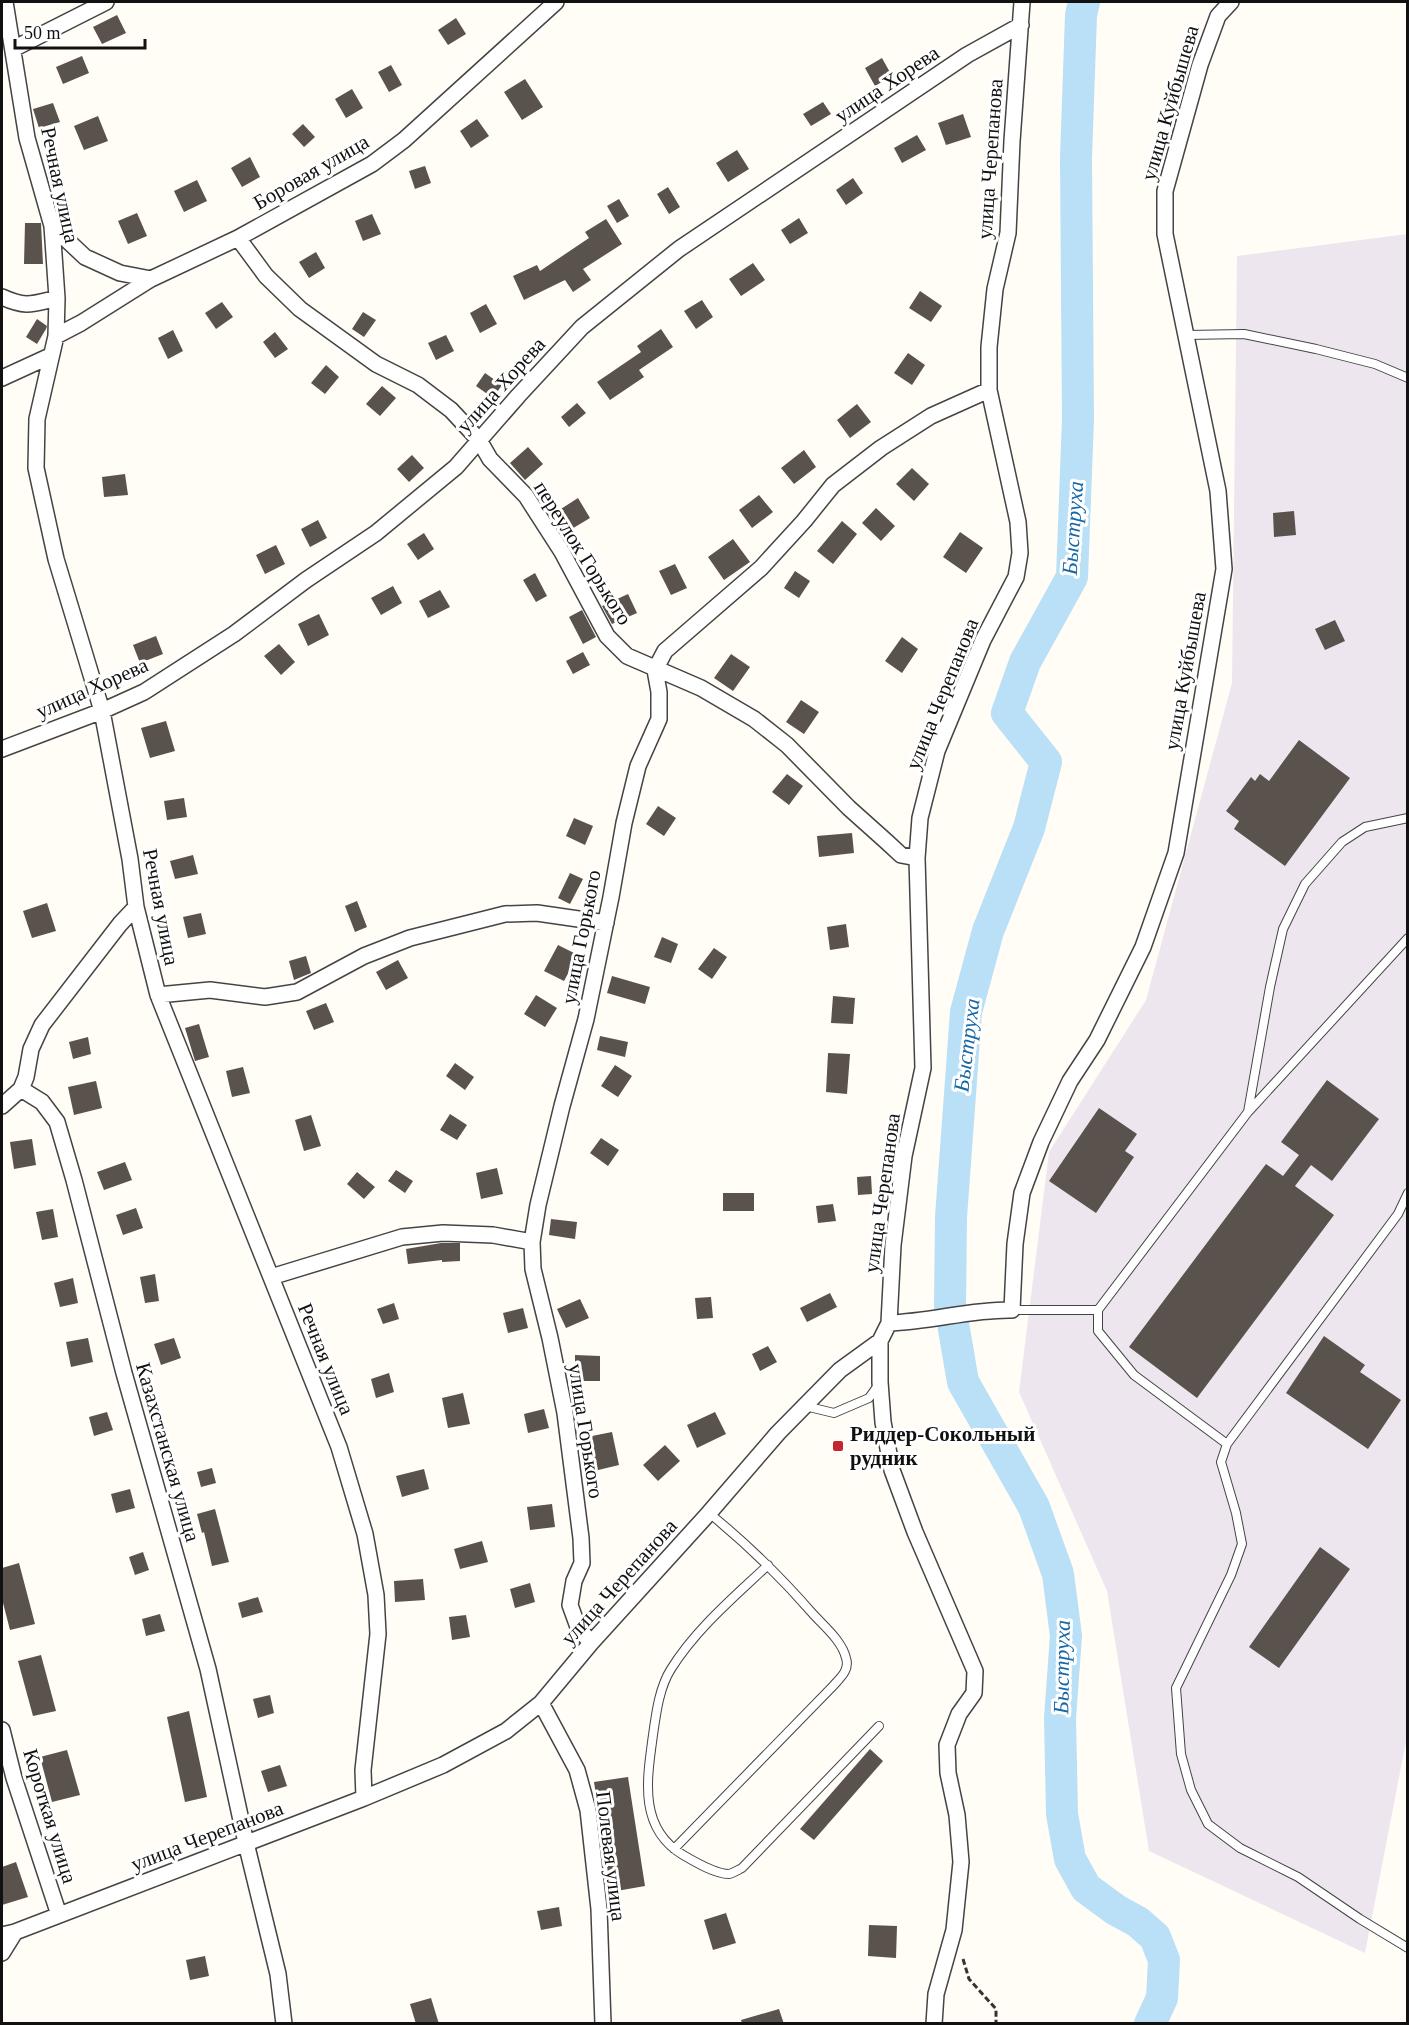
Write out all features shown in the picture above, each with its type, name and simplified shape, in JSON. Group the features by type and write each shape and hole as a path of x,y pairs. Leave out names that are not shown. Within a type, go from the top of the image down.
{"street":[{"name":"Речная улица","path":"5,2 27,138 52,226 57,298 56,336 37,419 36,468 56,559 102,711 130,859 136,907 158,995 339,1447 365,1534 376,1595 378,1634 363,1770 364,1798"},
{"path":"12,49 106,2"},
{"name":"Боровая улица","path":"56,336 81,324 151,279 238,237 362,169 404,140 556,2"},
{"name":"улица Черепанова","path":"2,1953 8,1933 364,1798 443,1765 506,1731 541,1703 591,1643 778,1433 840,1370 880,1341 889,1323 893,1245 904,1156 923,1068 917,858 920,818 937,751 983,640 1016,577 1020,553 1018,522 989,390 989,347 995,289 1008,233 1022,2"},
{"name":"улица Куйбышева","path":"1012,1310 1015,1244 1022,1193 1041,1142 1070,1081 1097,1040 1143,947 1176,853 1224,569 1218,491 1165,234 1165,191 1200,65 1218,16 1231,2"},
{"name":"улица Хорева","path":"2,749 102,711 144,692 224,640 306,580 376,533 456,467 582,327 679,249 967,55 1021,25"},
{"path":"52,226 85,257 120,273 151,279"},
{"name":"переулок Горького","path":"238,237 266,276 300,309 376,364 418,385 451,410 479,440 490,459 526,496 562,552 607,636 627,656 701,688 754,719 787,745 849,808 901,855 917,858"},
{"path":"2,297 26,305 57,298"},
{"path":"2,378 50,356"},
{"path":"655,670 665,651 761,568 804,521 833,484 881,448 931,416 989,390"},
{"name":"улица Горького","path":"591,1643 578,1627 570,1605 574,1581 582,1563 581,1538 565,1413 533,1269 532,1242 557,1128 586,1019 624,823 638,766 659,719 659,692 655,670"},
{"path":"2,1106 21,1089 32,1049 42,1025 120,924 136,907"},
{"path":"158,995 210,990 265,997 297,992 364,956 410,938 505,914 537,913 606,923"},
{"name":"Казахстанская улица","path":"21,1089 42,1102 57,1122 77,1191 124,1373 208,1669 246,1844 278,1974 284,2024"},
{"path":"271,1277 402,1237 443,1233 493,1235 532,1242"},
{"path":"889,1323 915,1322 992,1310 1012,1310"},
{"path":"880,1341 883,1422 892,1470 915,1532 975,1671 974,1693 959,1714 947,1745 948,1773 957,1815 961,1862 954,1930 936,1994 934,2024"},
{"name":"Полевая улица","path":"541,1703 577,1770 588,1810 599,1909 603,2024"},
{"name":"Короткая улица","path":"2,1730 14,1778 59,1915"}],"lane":[{"path":"1187,335 1244,334 1375,364 1407,378"},
{"path":"1248,1112 1270,987 1283,929 1305,884 1342,842 1365,827 1407,818"},
{"path":"1227,1444 1134,1375 1098,1331 1098,1310 1248,1112 1407,938"},
{"path":"1407,1193 1398,1214 1227,1444 1221,1462 1242,1544 1231,1575 1176,1688 1180,1754 1191,1791 1208,1824 1240,1848 1298,1877 1407,1948"},
{"path":"1012,1310 1098,1310"},
{"path":"805,1406 834,1413 869,1398 880,1382"},
{"path":"674,1849 845,1672 847,1660 837,1640 768,1565 745,1542 709,1513"},
{"path":"768,1565 704,1626 670,1670 657,1707 647,1796 652,1819 662,1837 674,1849 704,1868 730,1874 742,1868 879,1726"}],"path":[{"path":"954,1930 969,1979 996,2008 996,2024"}],"shaded area":[{"name":"Риддер-Сокольный рудник","path":"1407,234 1408,1731 1365,1953 1149,1851 1107,1591 1019,1392 1049,1152 1146,1000 1232,683 1237,256"}],"building":[{"path":"117,15 126,33 102,44 93,27"},
{"path":"456,18 466,34 448,45 438,30"},
{"path":"82,56 89,73 63,84 56,67"},
{"path":"882,58 892,76 875,86 865,68"},
{"path":"391,65 402,85 389,92 378,72"},
{"path":"525,79 543,107 522,120 504,92"},
{"path":"352,89 363,108 346,118 335,99"},
{"path":"823,102 831,114 811,126 803,114"},
{"path":"53,103 60,122 39,128 33,109"},
{"path":"963,114 971,137 946,145 938,123"},
{"path":"98,116 108,141 84,150 74,126"},
{"path":"477,119 489,136 471,148 460,131"},
{"path":"303,124 315,137 304,147 292,134"},
{"path":"917,135 926,150 902,163 894,148"},
{"path":"737,150 749,169 728,182 716,163"},
{"path":"250,157 260,177 242,187 231,168"},
{"path":"425,166 431,183 415,189 409,171"},
{"path":"853,178 863,193 846,205 836,190"},
{"path":"197,180 207,201 184,212 174,191"},
{"path":"668,187 680,207 669,214 657,194"},
{"path":"619,199 629,216 617,223 607,206"},
{"path":"137,213 147,236 128,244 118,221"},
{"path":"372,214 381,234 363,241 355,221"},
{"path":"799,218 808,233 790,244 781,230"},
{"path":"606,219 622,244 583,269 591,280 573,292 565,280 524,300 513,276 537,265 540,271 589,238 585,232"},
{"path":"25,223 41,223 43,264 24,264"},
{"path":"316,252 325,268 309,278 299,262"},
{"path":"753,263 765,280 741,296 729,279"},
{"path":"920,291 942,306 931,322 909,308"},
{"path":"702,300 713,317 696,329 684,311"},
{"path":"222,302 233,317 216,329 205,313"},
{"path":"486,304 497,324 480,333 470,313"},
{"path":"363,312 376,320 364,337 352,329"},
{"path":"37,319 47,326 37,344 26,337"},
{"path":"661,329 673,347 639,370 644,377 610,400 597,382 641,352 637,346"},
{"path":"173,330 183,351 168,359 158,338"},
{"path":"275,332 288,349 275,358 263,342"},
{"path":"446,335 454,351 436,360 428,343"},
{"path":"908,353 925,365 912,385 894,373"},
{"path":"326,365 339,377 325,394 311,383"},
{"path":"485,373 502,385 493,398 476,386"},
{"path":"382,386 396,398 380,416 366,404"},
{"path":"577,403 586,413 569,427 561,417"},
{"path":"857,404 871,422 850,438 837,420"},
{"path":"528,447 543,464 525,480 510,463"},
{"path":"804,450 816,467 794,484 781,468"},
{"path":"412,455 424,468 409,482 397,469"},
{"path":"912,468 929,484 914,501 896,484"},
{"path":"125,474 128,495 104,497 102,477"},
{"path":"759,495 773,512 752,528 739,510"},
{"path":"578,498 590,518 565,533 553,514"},
{"path":"876,508 895,526 881,541 862,523"},
{"path":"1294,511 1296,535 1274,537 1273,513"},
{"path":"318,520 327,538 310,547 301,529"},
{"path":"842,521 857,534 833,564 817,551"},
{"path":"960,532 983,548 966,573 943,557"},
{"path":"424,533 434,549 418,560 407,544"},
{"path":"733,539 750,562 724,580 708,557"},
{"path":"276,545 285,564 265,574 256,555"},
{"path":"675,564 687,588 671,595 659,571"},
{"path":"795,571 810,581 799,598 784,588"},
{"path":"535,573 547,596 536,602 523,580"},
{"path":"393,586 402,603 381,615 371,598"},
{"path":"440,590 450,607 428,618 419,601"},
{"path":"628,594 637,613 612,624 602,606"},
{"path":"582,610 596,637 583,644 569,617"},
{"path":"319,614 329,635 308,646 298,624"},
{"path":"1335,620 1345,641 1325,650 1315,629"},
{"path":"156,636 163,654 140,663 133,645"},
{"path":"902,637 918,649 902,673 885,661"},
{"path":"279,644 295,662 281,675 264,656"},
{"path":"583,652 590,665 573,674 566,661"},
{"path":"731,654 750,667 733,691 714,678"},
{"path":"801,700 819,712 804,734 786,722"},
{"path":"166,721 175,751 150,758 141,728"},
{"path":"1299,740 1350,778 1285,866 1234,829 1239,821 1226,811 1251,777 1255,781 1260,774 1269,781"},
{"path":"787,774 803,786 789,805 772,792"},
{"path":"184,798 187,817 167,820 164,801"},
{"path":"658,806 676,818 664,836 646,824"},
{"path":"574,818 593,826 585,845 566,836"},
{"path":"852,833 854,853 819,857 817,836"},
{"path":"193,855 198,874 175,879 170,861"},
{"path":"570,873 583,879 570,904 558,898"},
{"path":"357,901 367,927 355,932 345,906"},
{"path":"47,903 56,931 32,938 23,911"},
{"path":"201,913 206,934 188,938 183,917"},
{"path":"846,924 849,947 830,950 827,927"},
{"path":"662,937 678,944 671,963 654,957"},
{"path":"558,945 578,955 564,981 544,971"},
{"path":"714,948 727,957 712,979 698,969"},
{"path":"306,956 311,973 294,980 289,961"},
{"path":"398,960 408,978 386,990 376,972"},
{"path":"612,976 650,987 645,1004 607,993"},
{"path":"536,995 557,1008 545,1027 524,1014"},
{"path":"833,996 855,998 853,1024 831,1023"},
{"path":"326,1003 334,1022 314,1030 306,1011"},
{"path":"199,1024 209,1057 195,1061 185,1028"},
{"path":"600,1036 628,1042 625,1057 597,1050"},
{"path":"88,1037 91,1054 73,1059 69,1042"},
{"path":"828,1053 850,1054 847,1094 826,1092"},
{"path":"455,1063 474,1077 465,1090 446,1076"},
{"path":"615,1065 632,1076 618,1097 601,1086"},
{"path":"243,1067 250,1093 232,1097 226,1071"},
{"path":"1327,1080 1379,1119 1332,1181 1311,1165 1295,1186 1334,1215 1197,1398 1129,1347 1266,1164 1283,1176 1299,1155 1281,1142"},
{"path":"96,1081 102,1108 74,1115 68,1087"},
{"path":"1099,1108 1137,1134 1125,1151 1134,1157 1096,1213 1049,1181"},
{"path":"450,1114 467,1125 457,1140 440,1130"},
{"path":"311,1115 321,1146 304,1151 295,1120"},
{"path":"601,1138 619,1150 608,1166 590,1153"},
{"path":"32,1139 36,1165 14,1169 10,1142"},
{"path":"125,1162 132,1180 104,1190 97,1172"},
{"path":"497,1168 503,1194 481,1199 476,1173"},
{"path":"396,1170 413,1181 405,1193 388,1181"},
{"path":"357,1172 375,1187 364,1199 347,1184"},
{"path":"871,1176 872,1194 858,1195 857,1177"},
{"path":"723,1193 754,1193 754,1211 723,1211"},
{"path":"833,1204 836,1221 818,1223 816,1206"},
{"path":"136,1208 143,1228 123,1235 116,1215"},
{"path":"53,1209 58,1237 42,1240 36,1212"},
{"path":"551,1219 577,1222 575,1239 549,1235"},
{"path":"441,1243 460,1243 460,1261 442,1262 442,1260 408,1264 406,1249"},
{"path":"155,1274 159,1301 145,1303 140,1277"},
{"path":"73,1278 78,1303 60,1307 54,1283"},
{"path":"830,1293 837,1307 807,1322 800,1308"},
{"path":"711,1297 713,1318 697,1319 695,1298"},
{"path":"580,1299 589,1318 566,1328 557,1309"},
{"path":"394,1303 399,1319 383,1324 377,1309"},
{"path":"523,1308 528,1328 508,1333 503,1313"},
{"path":"1324,1336 1365,1365 1360,1372 1401,1400 1368,1449 1286,1393"},
{"path":"88,1338 93,1362 71,1367 66,1342"},
{"path":"174,1338 181,1358 161,1365 154,1344"},
{"path":"768,1346 777,1362 760,1371 752,1354"},
{"path":"575,1355 600,1356 600,1381 575,1381"},
{"path":"389,1373 394,1392 376,1398 371,1379"},
{"path":"463,1393 470,1424 448,1428 442,1398"},
{"path":"544,1409 549,1428 528,1433 524,1414"},
{"path":"107,1412 113,1430 94,1436 89,1417"},
{"path":"715,1412 726,1434 697,1448 687,1425"},
{"path":"612,1432 619,1465 590,1472 582,1438"},
{"path":"665,1445 680,1461 658,1481 643,1465"},
{"path":"212,1468 216,1483 201,1487 197,1472"},
{"path":"424,1469 429,1489 402,1497 396,1476"},
{"path":"130,1489 135,1508 116,1513 111,1494"},
{"path":"552,1504 555,1527 530,1530 527,1507"},
{"path":"215,1509 229,1562 212,1566 197,1514"},
{"path":"482,1541 488,1562 460,1569 454,1549"},
{"path":"1320,1547 1350,1569 1279,1668 1249,1647"},
{"path":"143,1552 149,1570 135,1575 129,1557"},
{"path":"19,1563 35,1624 10,1630 2,1599 2,1568"},
{"path":"423,1579 425,1600 395,1602 394,1581"},
{"path":"530,1583 535,1602 515,1608 510,1589"},
{"path":"258,1597 263,1612 242,1618 238,1603"},
{"path":"160,1614 165,1631 146,1636 142,1619"},
{"path":"466,1615 470,1637 452,1640 449,1617"},
{"path":"41,1655 56,1711 33,1716 18,1661"},
{"path":"270,1695 274,1713 258,1718 253,1699"},
{"path":"189,1711 207,1797 185,1802 167,1717"},
{"path":"870,1749 883,1761 814,1840 800,1829"},
{"path":"67,1750 80,1795 52,1802 40,1757"},
{"path":"280,1765 287,1786 268,1792 261,1771"},
{"path":"628,1777 645,1886 611,1892 594,1782"},
{"path":"16,1862 28,1897 2,1905 2,1867"},
{"path":"559,1907 562,1926 541,1930 537,1911"},
{"path":"726,1913 736,1943 713,1950 704,1920"},
{"path":"869,1925 897,1926 896,1958 868,1956"},
{"path":"205,1956 209,1976 190,1980 186,1960"},
{"path":"431,1998 439,2024 416,2024 410,2004"},
{"path":"779,2009 784,2024 742,2024 741,2020"}],"waterway":[{"name":"Быструха","path":"1084,2 1081,15 1076,158 1078,419 1072,577 1025,662 1007,713 1046,762 1029,828 988,931 966,1012 951,1217 950,1306 963,1382 1034,1507 1058,1574 1066,1636 1060,1718 1062,1814 1070,1859 1086,1888 1116,1910 1138,1922 1155,1937 1164,1960 1162,1998 1150,2024"}],"place":[{"name":"Риддер-Сокольный рудник","path":"838,1446"}]}
